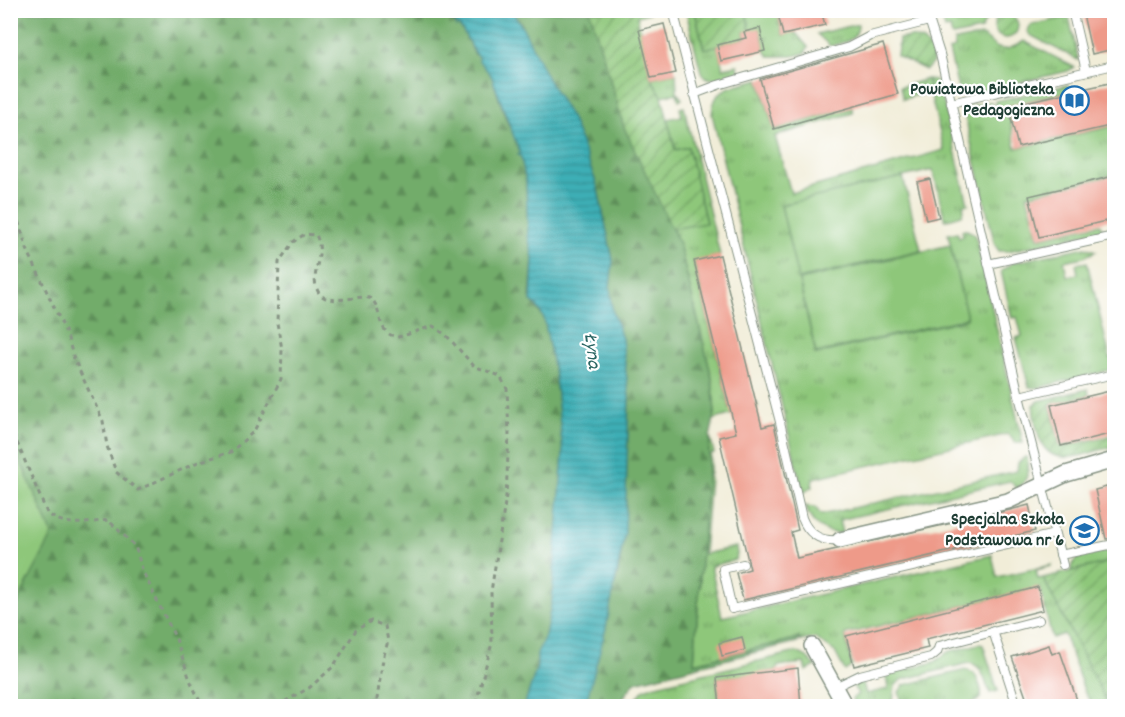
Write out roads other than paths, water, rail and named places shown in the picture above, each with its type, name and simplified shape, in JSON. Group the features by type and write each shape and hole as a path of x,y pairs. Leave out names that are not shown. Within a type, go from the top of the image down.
{"street":[{"path":"840,540 1008,501 1066,474 1114,459"},
{"path":"812,646 845,706"}],"lane":[{"path":"673,10 780,422 802,518 808,530 818,538 830,541 840,540"},
{"path":"926,10 940,54 1019,396 1063,565"},
{"path":"1072,10 1086,72"},
{"path":"694,94 718,84 849,47 870,36 929,21"},
{"path":"951,103 1114,65"},
{"path":"988,264 1114,236"},
{"path":"1019,396 1114,374"},
{"path":"743,564 723,569 732,609 1054,534"},
{"path":"1060,555 1114,544"},
{"path":"835,687 860,675 931,657 939,646 1039,620"},
{"path":"993,631 1017,706"}],"water":[{"name":"Łyna","path":"448,11 512,11 572,119 597,185 613,260 610,287 612,309 622,339 629,396 625,532 606,628 585,706 524,706 537,667 537,654 545,636 552,600 563,453 555,376 544,318 536,304 531,301 533,258 528,236 526,182 521,157 518,155 520,153 491,75 479,61 463,31 458,25 456,27 456,22"}],"place":[{"name":"Powiatowa Biblioteka Pedagogiczna","path":"1075,100"},
{"name":"Specjalna Szkoła Podstawowa nr 6","path":"1085,530"}]}
